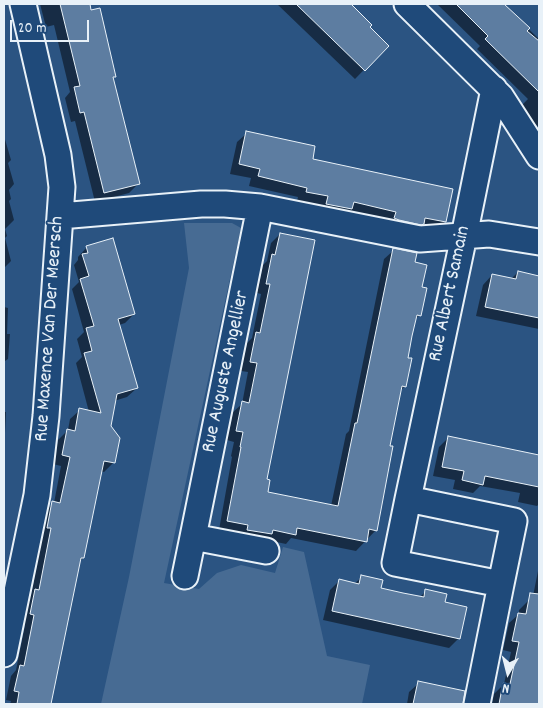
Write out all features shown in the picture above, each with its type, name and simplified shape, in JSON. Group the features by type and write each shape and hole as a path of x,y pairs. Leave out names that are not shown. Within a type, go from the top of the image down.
{"street":[{"name":"Rue Maxence Van Der Meersch","path":"4,654 37,495 46,416 62,187 58,155 23,4"},
{"path":"408,4 494,89 514,115 539,156"},
{"name":"Rue Albert Samain","path":"494,89 395,563 500,584"},
{"path":"60,216 201,204 225,204 260,207 420,239 497,234 539,242"},
{"name":"Rue Auguste Angellier","path":"186,576 260,207"},
{"path":"408,499 514,520 477,704"},
{"path":"193,537 266,551"}],"shaded area":[{"path":"184,223 232,223 241,228 164,583 199,589 217,573 241,565 275,573 283,547 304,552 327,656 370,665 362,704 101,704 129,577 189,268"}],"building":[{"path":"60,4 90,4 91,10 100,8 116,77 113,77 140,184 104,193 84,112 80,113 74,87 80,86"},
{"path":"296,4 351,4 389,46 365,71"},
{"path":"456,4 504,4 530,28 527,31 539,41 539,92 485,39 488,36"},
{"path":"246,131 315,146 313,159 453,189 446,222 425,218 424,224 421,225 394,218 396,212 354,202 352,209 326,204 328,196 306,192 307,188 258,176 260,169 239,164"},
{"path":"280,233 315,240 267,479 270,480 268,492 338,506 393,248 417,253 415,262 427,265 422,287 427,288 421,316 417,315 412,336 408,358 412,358 406,387 402,386 390,446 393,446 377,531 369,529 367,542 297,528 296,535 273,530 272,534 247,530 248,525 227,521 243,432 236,431 242,401 249,403 257,363 250,362 256,332 260,333 270,284 266,284 272,254 275,255"},
{"path":"113,238 135,314 118,319 138,388 117,394 111,426 120,438 115,463 104,461 84,558 81,558 51,704 17,704 19,692 14,691 20,665 24,666 34,615 30,614 35,589 39,590 51,528 47,528 52,501 60,503 70,457 62,455 67,429 75,431 79,408 101,413 84,353 92,351 86,328 94,326 80,279 89,276 82,254 88,253 86,246"},
{"path":"518,271 539,276 539,318 485,307 492,274 516,279"},
{"path":"448,436 539,455 539,487 485,476 483,485 462,480 464,471 442,467"},
{"path":"361,575 383,580 381,588 403,593 424,597 425,589 447,594 445,602 467,607 460,639 332,611 339,579 359,584"},
{"path":"530,593 539,594 539,704 499,704 503,683 510,684 519,642 512,641 518,613 526,614"},
{"path":"418,681 465,691 463,704 413,704"}]}
